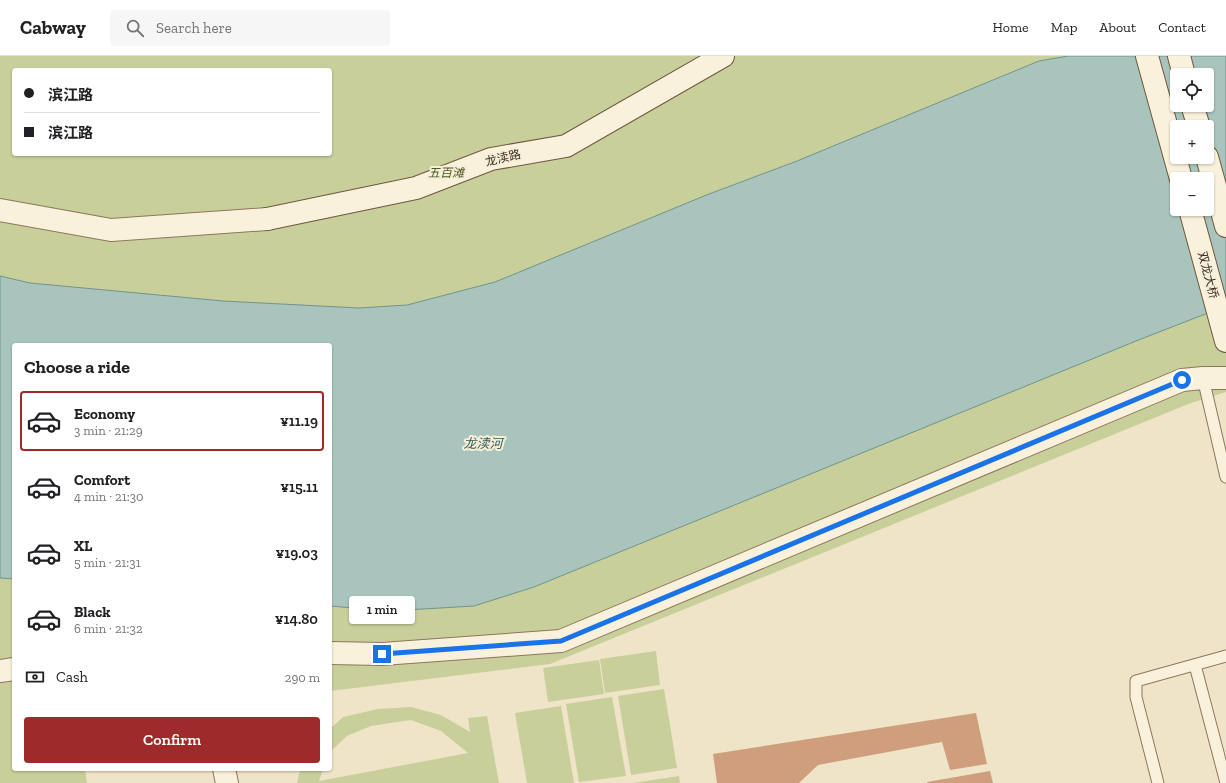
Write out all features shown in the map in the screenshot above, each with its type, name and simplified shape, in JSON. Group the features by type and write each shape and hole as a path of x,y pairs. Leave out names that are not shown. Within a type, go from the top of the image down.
{"street":[{"name":"龙渎路","path":"0,210 111,230 267,219 416,188 491,159 566,146 723,56"},
{"path":"1147,56 1179,172"},
{"path":"1179,56 1182,68"},
{"path":"1209,164 1226,226"},
{"name":"双龙大桥","path":"1192,216 1226,341"},
{"path":"332,653 382,654 561,641 1182,380 1226,378"},
{"path":"0,671 12,669"},
{"path":"224,771 227,783"}],"lane":[{"path":"1203,378 1226,477"},
{"path":"1158,783 1136,697 1136,681 1226,656"},
{"path":"1195,665 1226,783"}],"green space":[{"name":"五百滩","path":"0,56 1068,56 1039,61 797,161 709,194 495,282 407,305 359,308 223,301 30,283 0,276"},
{"path":"1226,306 1226,392 1191,403 550,664 332,691 332,606 389,611 474,606 534,587 1141,339"},
{"path":"0,578 12,579 12,771 85,771 87,783 0,783"},
{"path":"656,651 660,685 605,693 600,659"},
{"path":"599,660 604,694 548,702 543,668"},
{"path":"664,689 677,768 631,775 618,696"},
{"path":"612,697 626,776 579,782 566,704"},
{"path":"561,706 574,783 527,783 515,713"},
{"path":"411,707 441,715 470,732 468,718 487,716 499,783 297,783 300,771 322,771 319,781 468,753 441,731 411,720 371,726 347,736 332,750 332,727 343,717 378,709"},
{"path":"679,776 680,783 633,783"}],"water":[{"name":"龙渎河","path":"1068,56 1226,56 1226,306 1141,339 534,587 474,606 389,611 332,606 332,343 12,343 12,579 0,578 0,276 30,283 223,301 359,308 407,305 495,282 709,194 797,161 1039,61"}],"building":[{"path":"976,713 987,764 950,770 942,742 818,765 799,783 717,783 713,754"},
{"path":"990,771 993,783 927,783 927,782"}],"route":[{"path":"382,654 561,641 1182,380"}]}
